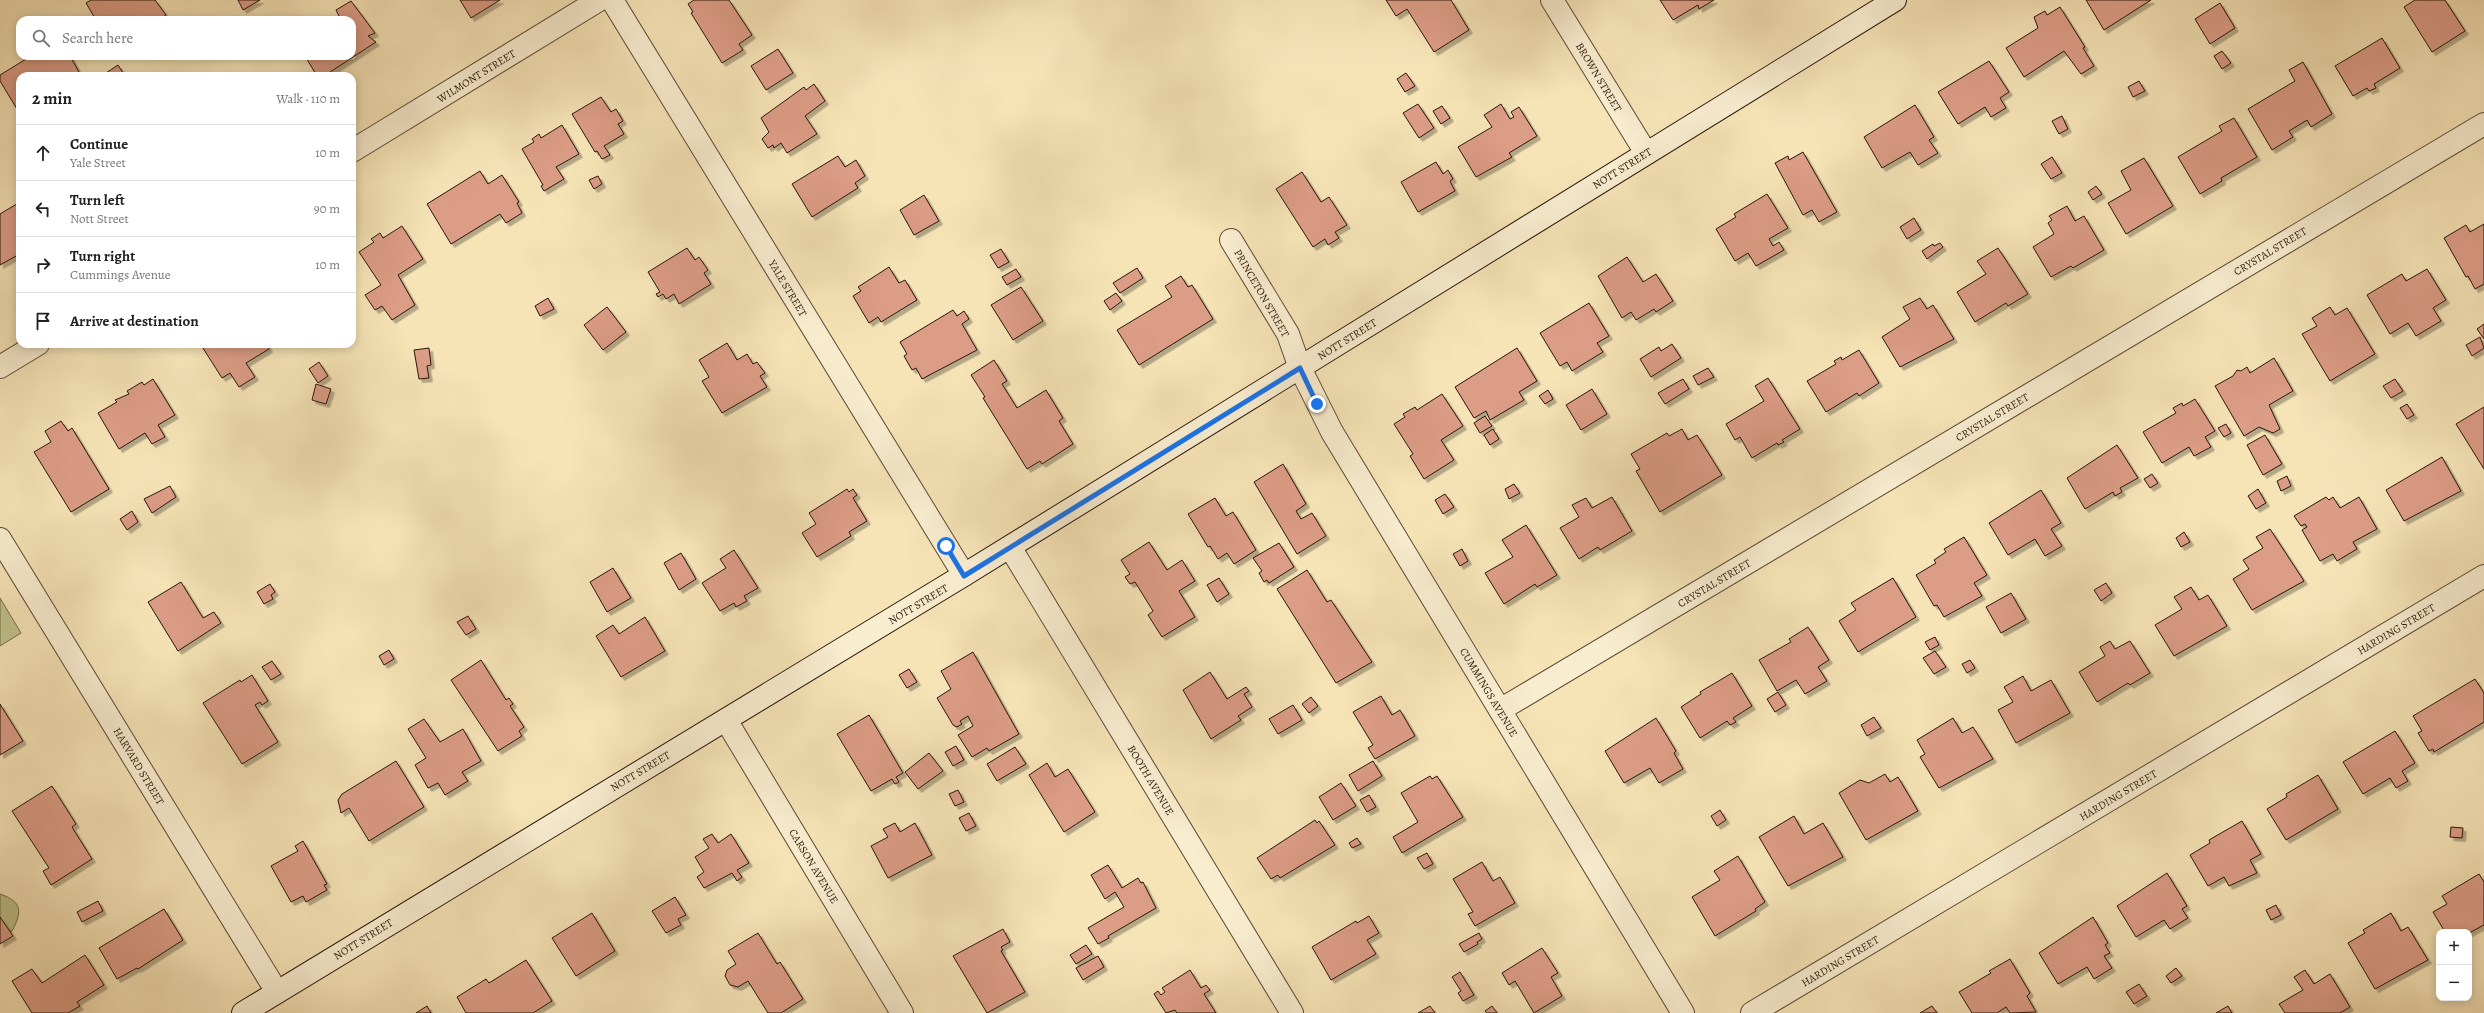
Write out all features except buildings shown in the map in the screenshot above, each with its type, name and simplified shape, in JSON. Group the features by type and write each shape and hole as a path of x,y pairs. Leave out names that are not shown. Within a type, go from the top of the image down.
{"street":[{"name":"WILMONT STREET","path":"356,150 599,0"},
{"name":"YALE STREET","path":"612,0 964,576"},
{"name":"BROWN STREET","path":"1552,0 1646,153"},
{"name":"NOTT STREET","path":"243,1013 964,576 1895,0"},
{"name":"CRYSTAL STREET","path":"1500,710 2484,124"},
{"name":"PRINCETON STREET","path":"1231,240 1285,330 1300,368"},
{"path":"0,367 31,348"},
{"name":"CUMMINGS AVENUE","path":"1300,368 1332,432 1683,1013"},
{"name":"HARVARD STREET","path":"0,539 277,992"},
{"name":"BOOTH AVENUE","path":"1010,547 1292,1013"},
{"name":"HARDING STREET","path":"1752,1013 2484,576"},
{"name":"CARSON AVENUE","path":"726,720 902,1013"}],"green space":[{"path":"0,598 21,633 0,646"},
{"path":"0,894 8,897 17,904 19,913 12,931 0,935"}],"route":[{"path":"946,546 964,576 1300,368 1317,404"}]}
